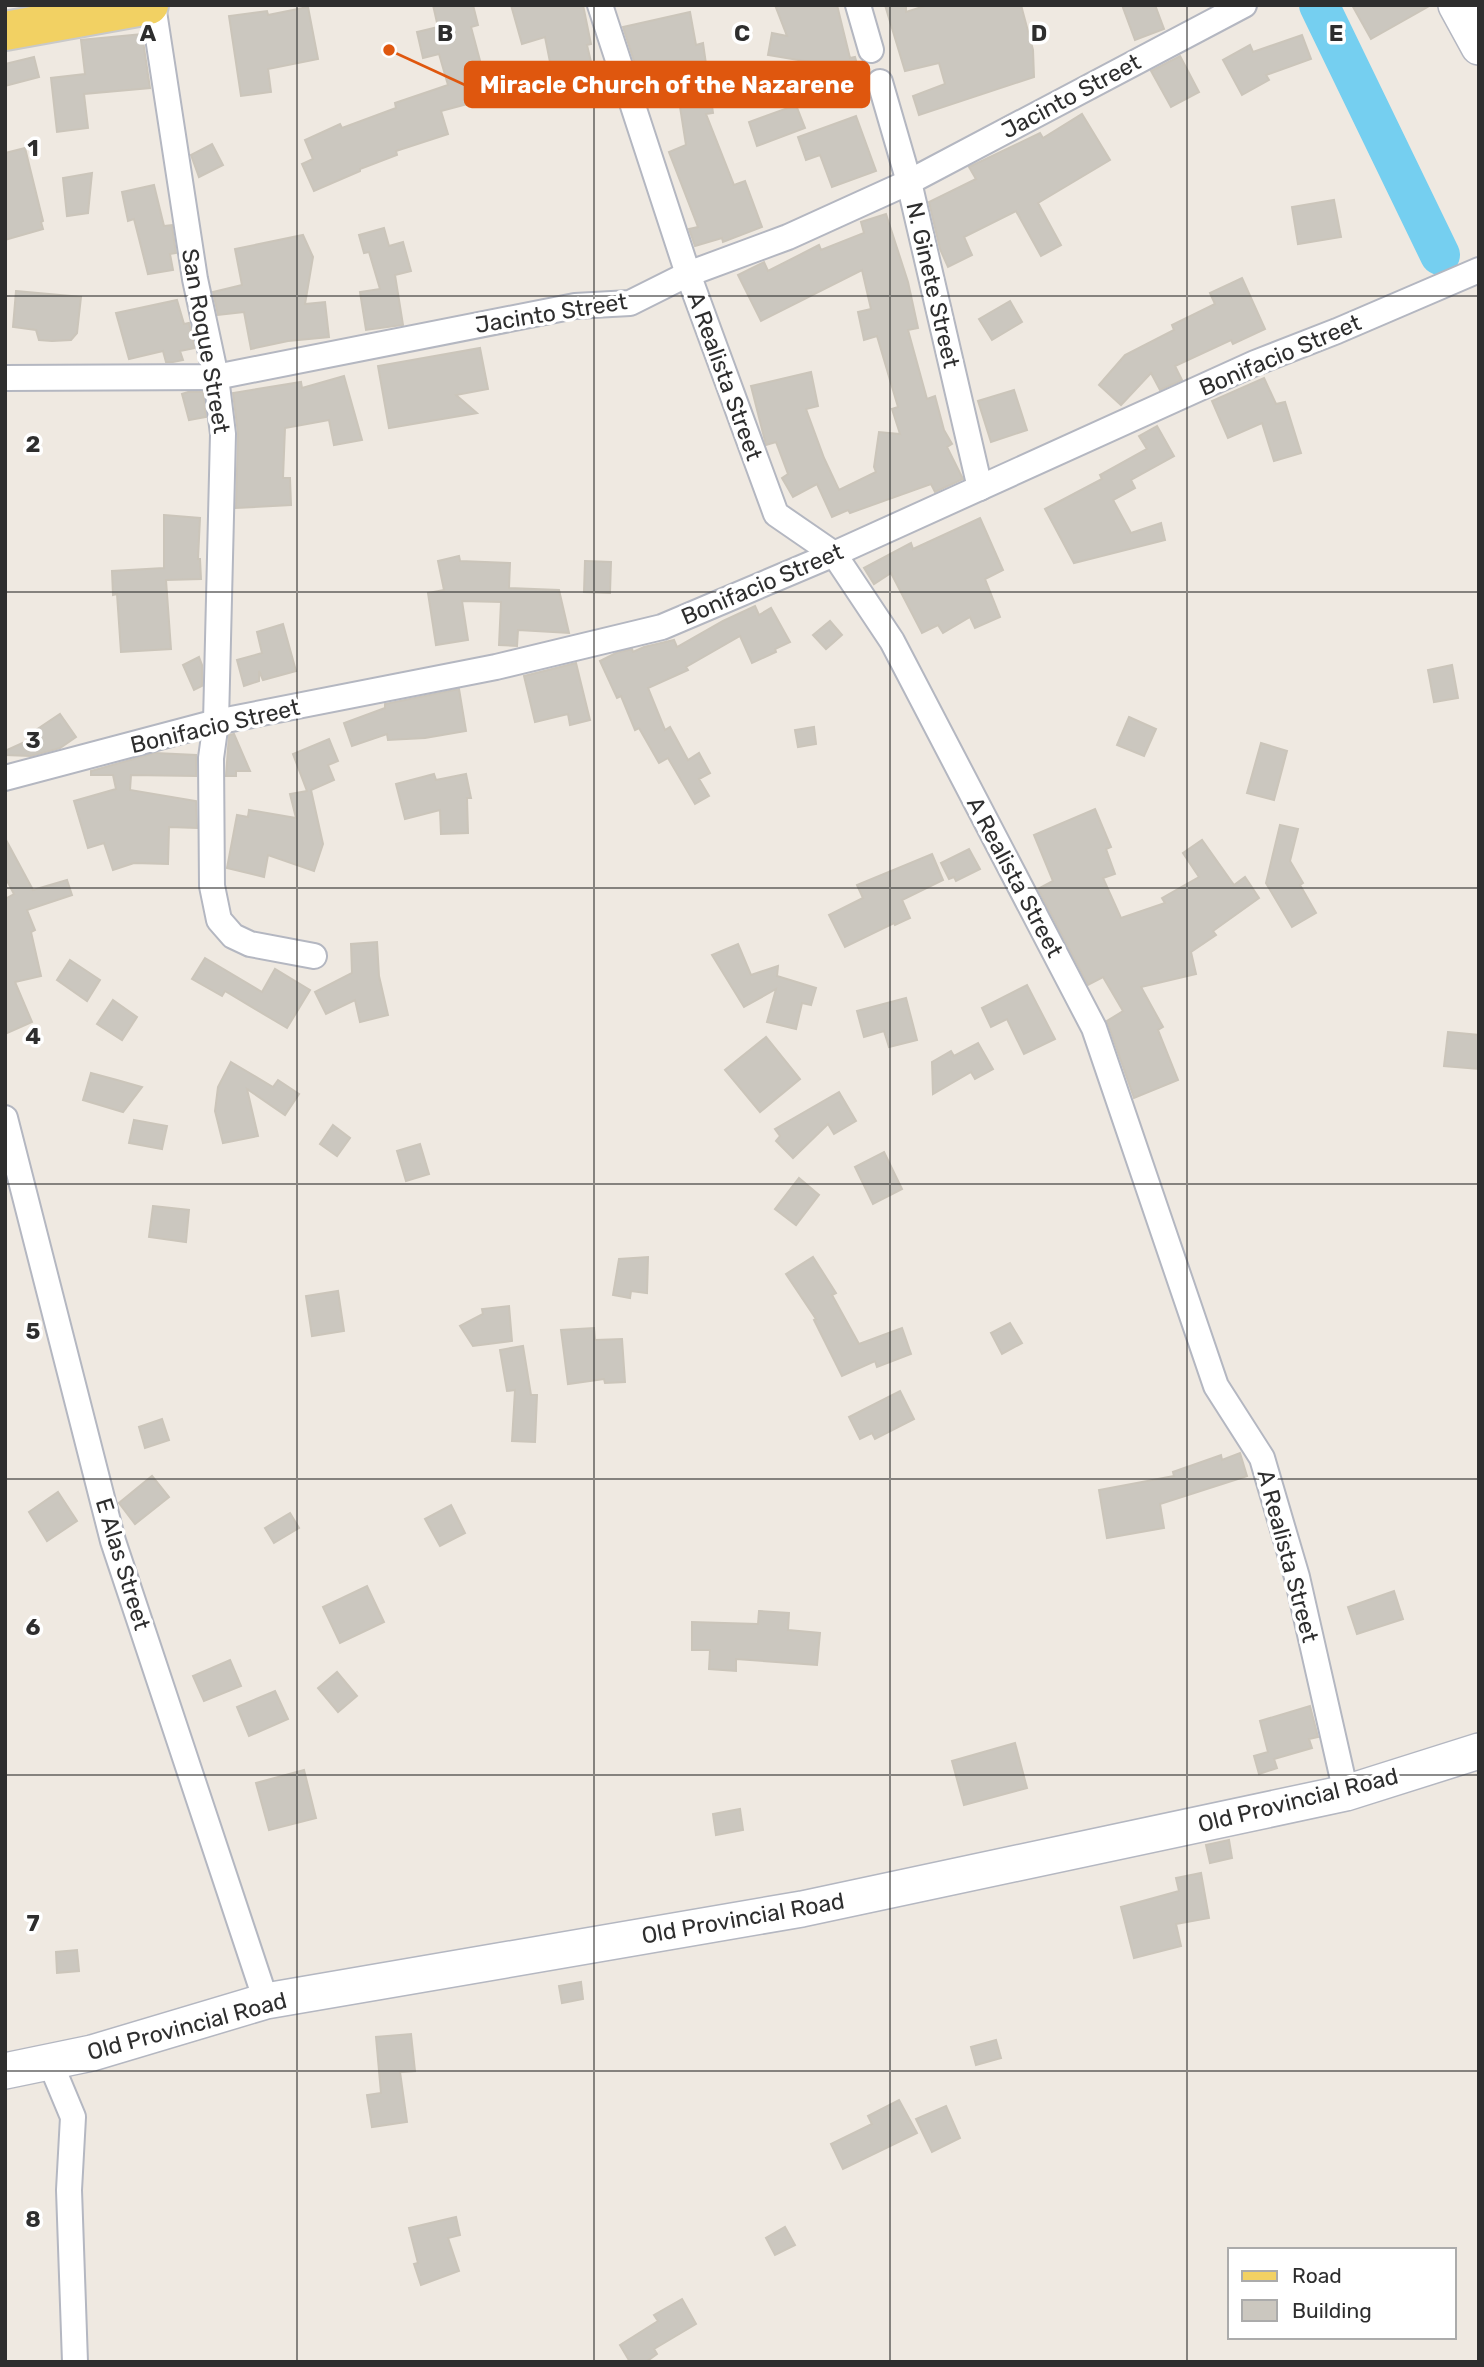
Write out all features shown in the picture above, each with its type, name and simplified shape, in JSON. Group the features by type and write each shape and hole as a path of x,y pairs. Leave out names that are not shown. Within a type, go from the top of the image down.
{"main road":[{"path":"5,32 151,5"},
{"path":"1456,5 1479,47"},
{"name":"Old Provincial Road","path":"5,2071 92,2053 266,2001 803,1909 1346,1793 1479,1751"}],"street":[{"name":"San Roque Street","path":"151,5 195,279 216,377 223,434 216,722 211,758 212,886 219,920 233,936 250,944 314,956"},
{"name":"A Realista Street","path":"600,5 688,274 776,514 834,554 892,641 1094,1028 1216,1386 1262,1458 1297,1577 1346,1793"},
{"path":"858,5 871,50"},
{"name":"Jacinto Street","path":"5,378 216,377 575,306 630,303 688,274 788,237 909,182 1244,5"},
{"name":"N. Ginete Street","path":"880,82 909,182 980,488"},
{"name":"Bonifacio Street","path":"5,778 216,722 496,667 662,627 834,554 1255,363 1479,270"},
{"name":"E Alas Street","path":"5,1118 113,1541 266,2001"},
{"path":"50,2062 73,2117 69,2190 75,2362"}],"building":[{"path":"433,5 473,5 478,25 471,27 490,98 441,111 448,134 396,151 397,155 314,191 302,164 313,159 305,140 340,124 342,128 396,108 395,103 448,85 439,54 423,58 417,32 438,27"},
{"path":"511,5 583,5 591,44 587,45 596,83 556,92 545,37 522,44"},
{"path":"775,5 837,5 850,58 855,57 862,82 817,93 810,62 768,55 772,33 787,36"},
{"path":"885,5 906,5 906,12 928,5 1021,5 1033,50 1034,77 919,115 913,96 945,84 939,63 905,71"},
{"path":"1122,5 1155,5 1164,29 1135,40"},
{"path":"1352,5 1431,5 1371,39"},
{"path":"308,7 318,59 268,69 271,92 241,96 229,16 267,11 268,15"},
{"path":"690,12 696,45 703,43 713,113 706,114 734,185 745,181 762,227 723,242 722,238 695,246 689,229 698,227 669,152 686,145 678,94 670,96 665,76 641,83 623,27"},
{"path":"142,34 150,88 84,94 88,128 57,132 51,78 85,74 81,40"},
{"path":"1302,35 1311,59 1266,75 1269,80 1242,95 1223,60 1250,45 1253,52"},
{"path":"1180,56 1199,92 1171,107 1151,71"},
{"path":"34,57 39,77 5,86 5,64"},
{"path":"796,105 805,128 757,146 749,122"},
{"path":"1082,114 1110,160 1038,203 1061,245 1041,256 1016,211 964,237 972,255 948,267 940,249 929,202 976,179 969,167 1040,133 1043,138"},
{"path":"856,116 876,171 832,187 820,155 806,160 798,137"},
{"path":"212,144 223,165 199,177 191,155"},
{"path":"25,148 43,229 5,240 5,153"},
{"path":"92,173 88,213 67,216 63,178"},
{"path":"154,185 164,226 172,225 176,253 170,254 173,270 148,274 134,219 128,221 122,192"},
{"path":"1334,200 1341,237 1298,244 1292,207"},
{"path":"886,214 908,282 918,328 908,330 927,399 935,396 944,430 952,444 947,447 963,479 935,492 931,484 832,517 817,484 793,497 782,478 788,474 776,442 766,445 751,386 811,372 818,406 806,409 839,490 876,472 874,467 879,432 900,434 892,409 898,407 877,336 864,340 858,312 871,309 862,270 761,321 738,275 764,262 768,271 819,245 821,250 864,233 861,222"},
{"path":"384,228 389,246 403,242 411,271 395,275 403,325 366,330 360,292 380,289 369,252 364,253 359,235"},
{"path":"303,235 313,257 305,304 325,302 329,337 288,341 251,349 244,312 218,315 213,292 242,285 235,249"},
{"path":"1242,278 1265,329 1233,344 1231,340 1175,366 1182,380 1160,390 1151,373 1121,405 1099,385 1125,355 1174,330 1172,325 1215,304 1210,293"},
{"path":"16,291 81,297 77,333 71,340 39,340 36,330 13,327"},
{"path":"177,300 184,324 189,323 195,348 180,351 183,360 173,362 166,362 163,351 129,359 116,313"},
{"path":"1010,301 1022,322 992,340 979,319"},
{"path":"480,348 488,389 456,395 477,413 389,428 378,366"},
{"path":"344,376 362,440 334,445 329,420 285,428 283,478 290,478 291,505 236,508 238,434 233,393 301,382 302,388"},
{"path":"1264,378 1276,404 1285,402 1301,453 1274,461 1262,423 1228,438 1212,401"},
{"path":"1014,390 1027,430 991,442 978,401"},
{"path":"203,392 206,417 189,420 182,394"},
{"path":"1157,426 1174,456 1131,480 1135,488 1113,500 1131,533 1161,523 1165,540 1074,563 1045,509 1102,479 1100,475 1147,449 1139,436"},
{"path":"164,515 200,518 198,559 201,579 166,580 171,649 121,652 117,594 113,595 112,571 164,568"},
{"path":"980,518 1003,570 985,579 1000,617 975,628 970,617 943,633 938,625 922,633 891,573 874,584 864,568 911,543 913,549"},
{"path":"459,556 460,561 510,563 509,588 559,590 569,633 518,630 517,646 499,645 501,602 462,601 468,640 436,645 428,593 444,590 438,561"},
{"path":"585,561 611,562 610,593 584,592"},
{"path":"755,606 759,615 771,608 790,642 752,663 740,636 686,667 688,670 648,688 665,730 670,727 688,760 699,753 710,773 699,779 709,796 695,804 668,758 659,763 639,728 635,730 621,696 617,698 600,661 616,653 632,649 633,652 674,640 677,647"},
{"path":"830,621 842,635 826,649 813,635"},
{"path":"283,624 296,671 263,680 259,671 259,681 244,686 237,660 262,653 257,632"},
{"path":"199,657 202,665 202,686 194,690 183,665"},
{"path":"576,663 590,720 570,725 568,714 535,722 524,676"},
{"path":"1452,665 1458,698 1434,702 1428,670"},
{"path":"459,689 466,731 425,738 388,740 387,734 352,746 344,723 385,708 385,704"},
{"path":"60,714 76,737 60,748 31,756 5,755 5,751 27,741 27,736"},
{"path":"1129,717 1156,729 1144,756 1117,745"},
{"path":"814,727 816,744 798,747 795,730"},
{"path":"234,734 250,771 236,771 236,776 226,776 229,735"},
{"path":"329,739 338,761 328,765 334,780 311,790 323,844 314,871 268,855 264,877 227,868 237,815 248,817 249,810 296,818 290,794 307,791 293,754"},
{"path":"1261,743 1287,751 1274,800 1247,793"},
{"path":"155,753 196,755 196,776 131,775 130,790 196,801 197,828 169,827 168,864 134,863 113,870 104,843 88,848 74,801 116,789 113,775 91,775 91,771"},
{"path":"434,774 436,780 466,774 471,798 467,798 468,833 441,834 440,810 405,819 396,784"},
{"path":"1095,809 1111,847 1106,849 1115,874 1103,878 1121,918 1165,903 1162,898 1199,877 1183,853 1202,840 1234,885 1245,877 1259,898 1213,931 1216,935 1191,952 1196,974 1141,987 1163,1027 1158,1030 1178,1080 1134,1098 1107,1021 1123,1011 1103,977 1088,985 1038,889 1053,881 1034,835"},
{"path":"1280,825 1298,829 1290,861 1316,913 1292,927 1266,883"},
{"path":"5,838 33,890 67,880 72,895 27,910 35,930 31,932 41,976 15,982 32,1022 5,1034 5,899 14,894 5,877"},
{"path":"969,849 980,869 956,881 954,877 949,879 941,863"},
{"path":"932,854 943,880 902,900 910,918 845,947 829,915 863,898 857,885"},
{"path":"377,942 379,976 388,1015 360,1022 355,1000 326,1014 315,992 352,973 351,944"},
{"path":"738,944 751,975 778,966 777,976 816,988 811,1005 802,1003 796,1029 767,1022 776,989 744,1007 712,955"},
{"path":"205,958 262,992 275,969 310,990 287,1028 225,991 222,996 192,979"},
{"path":"70,960 100,980 87,1001 57,980"},
{"path":"1027,985 1055,1039 1024,1054 1007,1019 991,1027 982,1008"},
{"path":"906,998 917,1040 889,1047 884,1031 864,1037 857,1011"},
{"path":"113,1000 137,1017 122,1040 97,1024"},
{"path":"1448,1032 1479,1035 1479,1069 1444,1066"},
{"path":"766,1037 800,1079 760,1112 725,1070"},
{"path":"978,1043 993,1069 975,1079 971,1072 933,1094 932,1062 951,1051 954,1056"},
{"path":"231,1062 273,1087 278,1080 299,1094 285,1115 247,1089 258,1136 223,1143 215,1111 218,1087"},
{"path":"91,1073 142,1087 123,1112 83,1100"},
{"path":"839,1092 856,1121 834,1134 828,1124 793,1158 776,1141 780,1136 775,1129"},
{"path":"134,1120 167,1126 162,1149 129,1143"},
{"path":"333,1125 350,1138 337,1156 320,1144"},
{"path":"420,1144 429,1174 406,1181 397,1151"},
{"path":"884,1152 902,1189 873,1204 855,1167"},
{"path":"799,1178 819,1195 796,1225 775,1209"},
{"path":"153,1206 189,1210 186,1242 149,1237"},
{"path":"648,1257 647,1293 631,1291 630,1298 613,1295 619,1259"},
{"path":"813,1257 836,1293 832,1295 859,1344 902,1328 911,1354 877,1367 875,1361 842,1376 814,1320 816,1319 786,1274"},
{"path":"338,1291 344,1331 312,1336 306,1296"},
{"path":"509,1306 512,1341 473,1346 460,1326 483,1314 482,1309"},
{"path":"1010,1323 1022,1343 1002,1354 991,1333"},
{"path":"594,1328 595,1340 622,1339 625,1382 605,1383 604,1379 568,1384 561,1330"},
{"path":"523,1346 531,1395 537,1395 535,1442 512,1441 515,1390 507,1391 500,1350"},
{"path":"900,1391 914,1419 875,1439 872,1433 860,1439 849,1417"},
{"path":"162,1419 169,1440 145,1448 139,1427"},
{"path":"1240,1453 1247,1476 1160,1504 1164,1528 1107,1538 1099,1490 1174,1476 1173,1472 1221,1455 1222,1460"},
{"path":"152,1476 169,1497 135,1524 119,1503"},
{"path":"58,1492 77,1521 47,1541 29,1512"},
{"path":"451,1505 465,1533 440,1546 425,1519"},
{"path":"290,1513 299,1528 274,1543 265,1528"},
{"path":"367,1586 384,1622 340,1643 323,1607"},
{"path":"1394,1591 1403,1619 1357,1634 1348,1607"},
{"path":"759,1611 789,1613 788,1630 820,1633 817,1665 736,1659 736,1671 709,1669 710,1650 692,1650 692,1622 758,1624"},
{"path":"230,1660 241,1686 204,1701 193,1676"},
{"path":"337,1672 357,1696 338,1712 318,1688"},
{"path":"275,1691 288,1719 249,1736 237,1707"},
{"path":"1310,1706 1318,1737 1309,1739 1312,1748 1274,1759 1277,1768 1259,1774 1254,1756 1268,1752 1260,1721"},
{"path":"1015,1743 1027,1788 964,1805 952,1761"},
{"path":"304,1770 316,1818 269,1830 256,1783"},
{"path":"740,1809 743,1830 716,1835 713,1814"},
{"path":"1229,1840 1232,1858 1210,1863 1206,1845"},
{"path":"1201,1873 1209,1918 1176,1924 1181,1946 1134,1958 1121,1907 1179,1891 1176,1878"},
{"path":"77,1950 79,1971 57,1973 56,1952"},
{"path":"581,1982 583,1999 562,2003 559,1986"},
{"path":"411,2034 415,2071 400,2072 407,2122 372,2127 367,2095 381,2093 376,2037"},
{"path":"996,2040 1001,2058 976,2065 971,2047"},
{"path":"899,2100 917,2133 843,2169 831,2144 872,2124 868,2116"},
{"path":"946,2106 960,2138 932,2152 916,2119"},
{"path":"456,2217 460,2235 448,2238 459,2271 421,2285 414,2264 418,2263 409,2228"},
{"path":"785,2227 795,2245 775,2255 766,2238"},
{"path":"682,2299 696,2324 654,2349 657,2354 646,2362 630,2362 620,2345 658,2321 654,2315"}],"waterway":[{"path":"1319,5 1440,255"}],"place":[{"name":"Miracle Church of the Nazarene","path":"389,50"}]}
